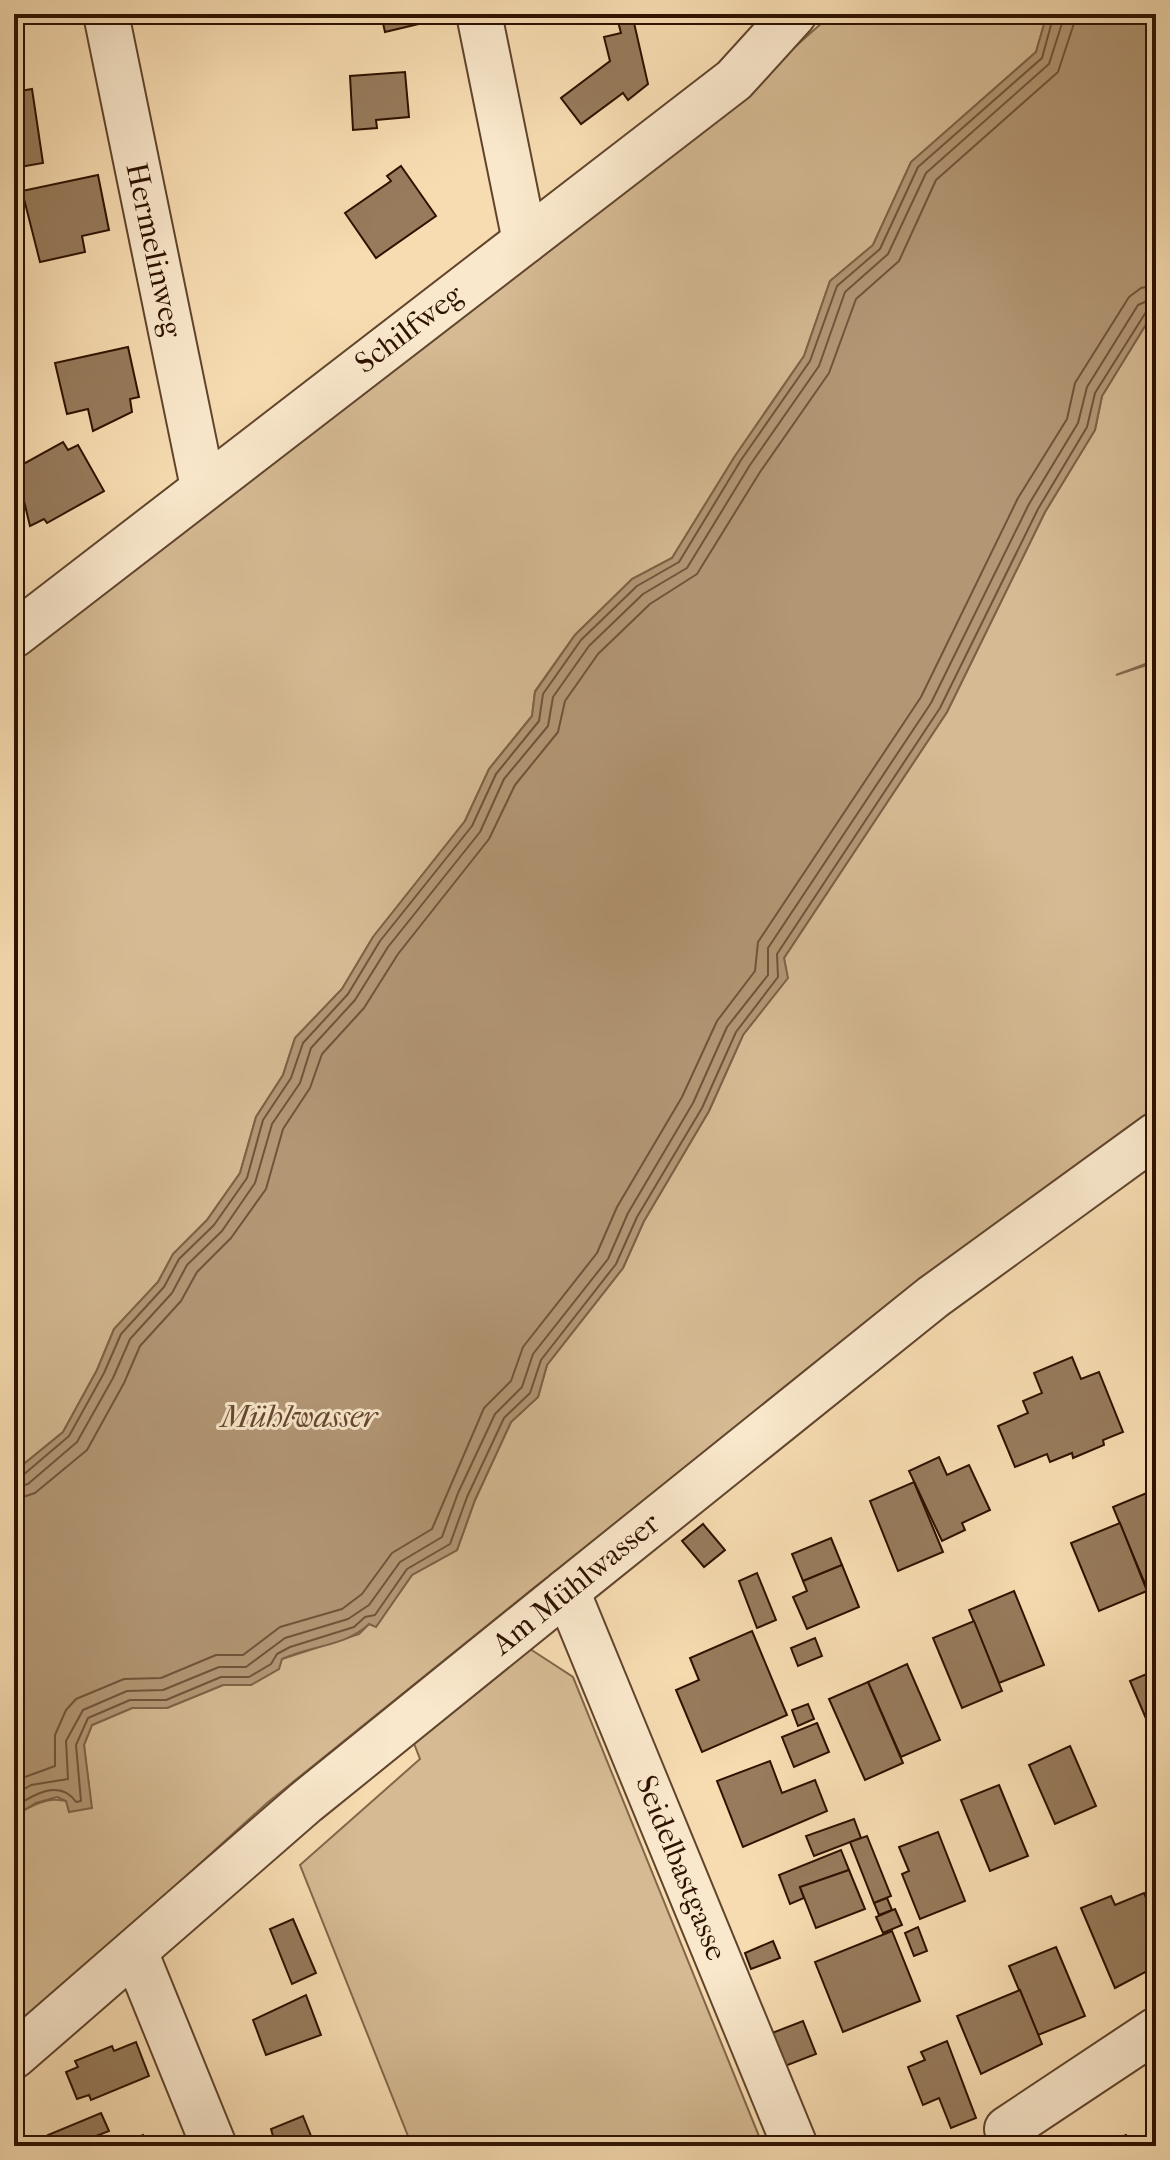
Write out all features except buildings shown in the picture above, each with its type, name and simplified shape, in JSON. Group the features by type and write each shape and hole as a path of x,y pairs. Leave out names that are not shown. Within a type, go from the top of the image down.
{"street":[{"name":"Hermelinweg","path":"106,14 203,487"},
{"path":"479,14 525,241"},
{"name":"Schilfweg","path":"14,635 734,80 794,14"},
{"name":"Am Mühlwasser","path":"14,2056 136,1954 306,1802 567,1591 933,1297 1156,1135"},
{"name":"Seidelbastgasse","path":"567,1591 795,2146"},
{"path":"136,1954 214,2146"},
{"path":"1007,2129 1156,2030"}],"shaded area":[{"path":"832,14 1047,14 1036,52 911,162 873,245 830,281 804,356 735,456 672,558 632,579 575,635 535,691 532,716 489,769 465,821 373,937 342,989 295,1038 283,1075 256,1117 240,1173 207,1220 173,1254 158,1282 114,1329 97,1370 63,1432 14,1472 14,659 700,131"},
{"path":"1156,308 1156,660 1116,675 1156,662 1156,1110 535,1587 267,1803 14,2032 14,1816 51,1800 91,1808 84,1745 92,1725 132,1708 167,1708 223,1685 251,1685 282,1659 359,1634 369,1624 376,1626 412,1575 457,1550 475,1500 511,1422 538,1397 547,1365 623,1268 644,1221 709,1111 743,1035 787,978 784,958 947,712 1045,512 1095,430 1102,396"},
{"path":"527,1647 573,1677 763,2146 412,2146 300,1865 420,1759 413,1741"}],"water":[{"name":"Mühlwasser","path":"1047,14 1156,14 1156,308 1102,396 1095,430 1045,512 947,712 784,958 788,978 743,1035 709,1111 644,1221 623,1268 547,1365 538,1397 511,1422 475,1500 457,1550 412,1575 376,1627 369,1624 349,1637 282,1659 279,1669 251,1685 223,1685 167,1708 132,1708 92,1725 84,1745 92,1808 69,1812 66,1801 57,1797 36,1803 14,1816 14,1472 63,1432 97,1370 114,1329 158,1282 173,1254 207,1220 240,1173 256,1117 283,1075 295,1038 342,989 373,937 465,821 489,769 532,716 535,692 575,635 632,579 672,558 735,456 804,356 830,281 873,245 911,162 1036,52"}]}
